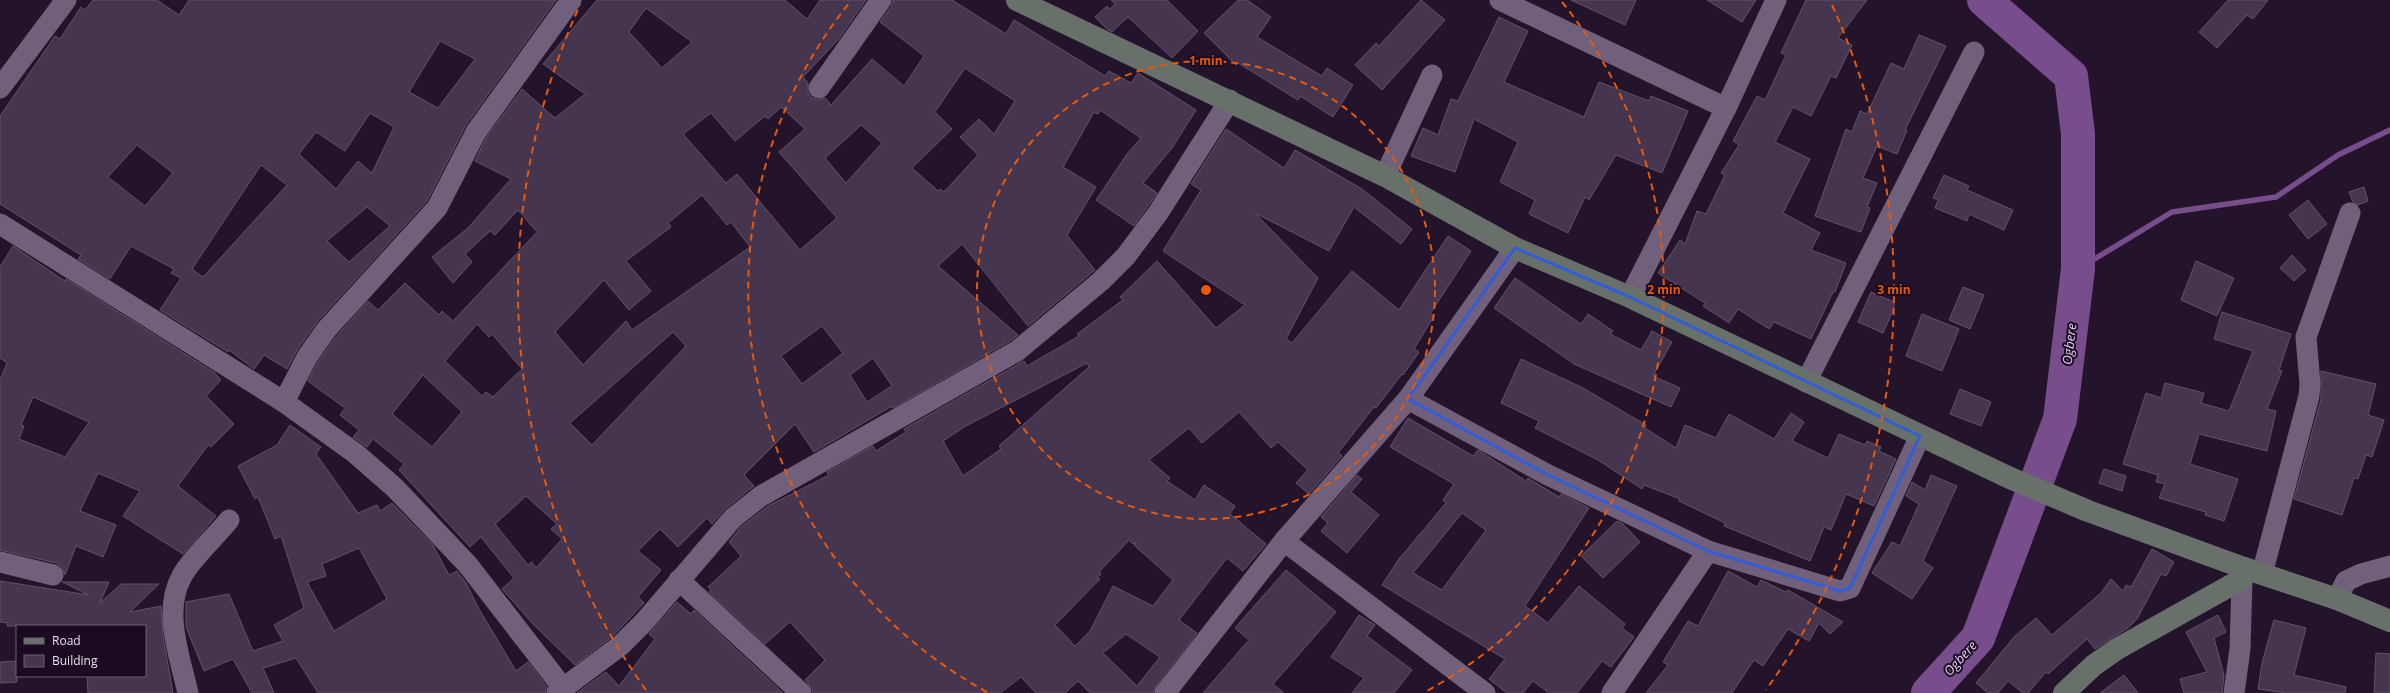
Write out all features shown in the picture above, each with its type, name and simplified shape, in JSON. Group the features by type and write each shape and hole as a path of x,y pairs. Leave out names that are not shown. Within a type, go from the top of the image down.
{"main road":[{"path":"1017,0 1230,100 1385,176 1515,248 1630,297 2010,478 2088,511 2249,573 2337,599 2390,621"},
{"path":"2064,693 2094,665 2117,649 2249,573"}],"street":[{"path":"0,88 66,0"},
{"path":"284,402 307,357 326,330 437,208 476,132 571,0"},
{"path":"819,88 881,0"},
{"path":"1500,0 1529,7 1726,108"},
{"path":"1630,297 1726,108 1776,0"},
{"path":"1806,382 1974,52"},
{"path":"1385,176 1432,75"},
{"path":"0,224 284,402 355,453 395,488 468,565 560,691 621,645 645,621 733,518 761,496 1017,350 1101,281 1126,256 1158,213 1230,100"},
{"path":"2234,693 2249,573 2309,396 2310,384 2306,337 2350,213"},
{"path":"1165,693 1284,541 1408,399 1515,248"},
{"path":"1408,399 1548,475 1708,551 1840,591 1845,591 1850,588 1920,436"},
{"path":"188,693 177,644 172,606 182,576 229,520"},
{"path":"1284,541 1485,693"},
{"path":"1612,693 1708,551"},
{"path":"0,562 53,575"},
{"path":"2337,599 2346,582 2361,574 2390,566"},
{"path":"680,580 801,693"}],"highlighted area":[{"path":"1515,248 1630,297 1920,436 1850,588 1840,591 1708,551 1548,475 1408,399"}],"building":[{"path":"93,0 157,0 179,15 189,0 556,0 466,125 427,201 317,322 297,350 287,369 264,355 254,369 229,350 228,352 160,310 181,278 171,273 174,269 131,246 110,279 78,259 81,255 0,204 0,116 55,36 60,39 81,7 85,10","holes":["440,41 475,59 438,108 409,92","370,113 394,127 372,173 358,161 336,189 299,154 316,132 345,151","137,145 173,173 145,206 108,177","261,165 287,185 203,277 192,269","367,207 390,226 349,262 327,241"]},
{"path":"597,0 785,0 807,19 820,0 866,0 838,40 803,77 808,83 808,93 812,98 818,100 825,98 831,105 872,59 904,86 924,56 880,22 891,7 893,0 952,0 1006,34 1014,20 1105,76 1109,71 1131,83 1138,73 1196,110 1172,148 1143,183 1157,193 1134,226 1096,200 1127,154 1141,138 1100,110 1098,114 1094,112 1063,167 1096,187 1067,235 1095,270 1028,326 962,244 938,266 1018,335 1010,341 893,408 892,406 814,452 795,424 744,475 754,486 725,509 712,524 707,518 678,547 660,529 638,551 661,570 638,597 644,603 613,636 575,665 533,624 502,589 514,578 481,537 470,547 399,470 404,464 373,439 367,447 353,437 359,430 340,415 345,408 308,381 317,363 335,338 368,301 378,310 405,283 439,315 442,311 453,321 537,232 518,210 495,235 490,231 465,254 472,262 453,283 432,257 468,228 511,179 475,161 486,138 522,89 555,118 585,94 543,64","holes":["646,8 692,42 662,68 629,32","965,68 1015,101 994,134 979,119 960,137 978,155 944,192 940,189 938,191 912,168 952,129 935,112","781,107 805,129 779,152 837,218 800,250 737,174 726,183 683,134 711,113 735,141 765,116 768,119","861,125 882,143 846,183 825,158","702,195 727,225 731,222 750,247 632,330 626,321 583,365 555,332 604,280 629,310 651,291 626,261 671,227 668,223","477,324 489,337 492,334 522,369 493,397 486,392 482,396 445,361","822,326 843,353 802,384 781,356","673,332 686,346 592,445 570,423","873,358 892,386 867,402 850,375","423,375 462,412 432,447 392,414","526,496 557,524 551,529 562,539 536,568 532,562 528,565 495,524"]},
{"path":"1111,0 1167,0 1198,31 1172,58 1128,17 1112,32 1107,29 1095,17 1107,6 1110,9 1115,4"},
{"path":"1238,0 1247,0 1271,17 1257,37 1322,76 1327,68 1353,85 1333,117 1300,96 1298,100 1238,63 1236,65 1204,33"},
{"path":"1421,0 1445,20 1382,90 1355,65 1376,43 1379,46"},
{"path":"1571,0 1636,0 1625,25"},
{"path":"1707,0 1756,0 1742,22"},
{"path":"1806,0 1867,0 1838,38 1852,45 1836,78 1831,76 1811,116 1793,107 1775,142 1810,159 1783,213 1820,233 1811,250 1846,263 1835,292 1833,292 1811,339 1774,322 1769,329 1738,309 1729,323 1703,306 1705,303 1658,273 1680,240 1685,244 1697,211 1706,214 1725,175 1721,173 1739,145 1733,141 1757,96 1765,100 1786,55 1781,53"},
{"path":"2228,0 2268,0 2253,19 2247,15 2217,48 2199,32"},
{"path":"1499,17 1528,31 1504,82 1584,117 1599,82 1649,101 1651,96 1688,111 1662,173 1616,155 1589,200 1585,197 1568,233 1529,214 1535,200 1500,182 1518,142 1474,119 1455,172 1411,156 1423,128 1438,135 1451,99 1458,101"},
{"path":"1919,35 1946,46 1905,130 1907,130 1897,154 1877,146 1863,178 1877,183 1867,207 1870,208 1861,232 1815,216 1846,129 1852,132 1860,111 1867,114 1891,63 1904,69"},
{"path":"1226,129 1284,168 1295,150 1362,189 1412,229 1401,244 1354,207 1329,251 1255,213 1318,278 1286,339 1292,343 1352,271 1399,310 1448,236 1471,251 1430,314 1434,316 1414,349 1419,352 1403,375 1402,374 1376,408 1374,407 1338,453 1342,456 1309,494 1296,483 1308,470 1278,442 1271,448 1239,412 1202,443 1189,428 1149,460 1170,478 1167,481 1195,500 1204,485 1235,506 1230,514 1266,544 1243,571 1227,558 1179,620 1197,633 1156,686 1153,693 1090,693 1078,681 1065,693 1036,693 1021,677 1000,693 813,693 812,689 805,680 825,660 790,622 765,644 709,592 711,590 708,587 741,556 729,542 741,527 768,506 829,475 827,472 873,446 876,451 906,432 904,429 1024,361 1027,366 1079,336 1077,334 1123,300 1120,297 1157,261 1216,328 1245,305 1163,251 1201,190 1191,184","holes":["1087,363 1089,367 999,446 1001,449 963,476 943,441 964,427","1129,540 1133,544 1136,542 1134,545 1173,580 1153,606 1113,586 1090,631 1075,646 1055,625 1100,579 1097,578 1101,574 1099,572","1126,634 1160,657 1137,686 1103,653"]},
{"path":"1944,175 1969,186 1967,190 2013,210 2004,230 1969,214 1967,221 1935,208 1938,200 1933,198"},
{"path":"2364,187 2368,201 2358,205 2353,202 2349,192"},
{"path":"2308,200 2327,224 2308,239 2289,215"},
{"path":"13,246 65,281 66,279 215,373 221,380 206,396 234,424 211,447 208,445 178,486 216,516 183,554 123,516 140,491 98,473 80,511 116,525 103,557 76,546 65,575 62,567 56,563 0,550 0,380 7,363 0,358 0,267","holes":["33,397 89,422 65,457 19,439 24,426 21,425"]},
{"path":"2292,255 2306,270 2294,281 2280,268"},
{"path":"2196,261 2234,278 2217,316 2181,300"},
{"path":"1515,278 1581,324 1588,314 1613,331 1610,334 1641,350 1652,331 1672,342 1653,376 1680,388 1671,407 1574,364 1494,308"},
{"path":"1963,287 1984,295 1970,329 1949,320"},
{"path":"1871,292 1894,302 1894,308 1883,333 1858,322"},
{"path":"2222,312 2291,334 2279,370 2282,371 2267,409 2276,411 2267,451 2199,434 2190,464 2238,479 2224,521 2205,515 2206,512 2159,498 2165,484 2156,482 2158,475 2123,464 2146,393 2161,398 2165,383 2204,393 2201,403 2229,411 2253,351 2214,339"},
{"path":"1922,314 1959,329 1942,371 1906,356"},
{"path":"1521,359 1583,388 1646,425 1645,428 1676,448 1685,425 1716,438 1729,414 1774,439 1791,413 1804,422 1792,441 1828,458 1839,434 1865,445 1867,441 1881,447 1879,451 1896,459 1874,506 1846,494 1831,530 1824,527 1810,561 1724,526 1725,523 1679,501 1680,499 1644,485 1642,489 1598,460 1535,428 1539,421 1501,403"},
{"path":"2321,371 2376,384 2368,415 2384,420 2372,457 2366,455 2358,479 2354,478 2342,515 2294,499 2321,399"},
{"path":"1960,389 1991,402 1981,426 1950,414"},
{"path":"1408,418 1473,456 1478,450 1526,481 1528,478 1559,497 1561,494 1589,508 1525,606 1548,623 1579,586 1625,624 1622,628 1634,637 1611,667 1602,661 1577,693 1549,693 1533,681 1523,693 1507,693 1489,679 1505,659 1382,585 1399,559 1446,503 1443,500 1454,484 1390,447","holes":["1462,513 1486,530 1442,590 1413,573"]},
{"path":"290,425 321,447 316,454 358,513 377,505 380,511 392,503 433,545 449,575 457,571 466,583 479,609 516,671 528,662 547,687 545,693 318,693 296,658 263,668 274,693 252,693 233,659 204,671 186,627 186,602 229,594 253,651 283,641 274,625 304,608 281,536 275,539 258,497 255,499 238,466 277,445","holes":["359,548 387,599 334,631 307,582 326,576 322,564"]},
{"path":"2104,469 2126,476 2122,491 2099,483"},
{"path":"1357,475 1362,479 1351,492 1379,515 1347,553 1321,531 1328,523 1321,517"},
{"path":"1931,475 1957,486 1923,561 1933,568 1912,599 1872,573 1892,542 1900,546 1919,504 1906,496 1912,482 1925,490"},
{"path":"1617,521 1623,524 1640,542 1603,578 1581,556"},
{"path":"2152,549 2174,562 2166,576 2161,574 2137,619 2128,628 2095,649 2087,639 2048,674 2046,672 2028,693 2023,693 2008,681 1998,693 1988,693 1976,683 2014,637 2036,618 2052,635 2101,593 2111,579 2123,591 2126,585 2131,587"},
{"path":"1286,570 1336,612 1273,684 1284,693 1203,693 1249,640 1235,628"},
{"path":"1728,571 1757,587 1761,580 1786,592 1788,590 1843,622 1830,634 1819,623 1809,641 1788,629 1763,666 1754,660 1732,693 1646,693 1668,665 1663,662 1688,621 1698,626"},
{"path":"0,581 89,595 62,582 109,582 100,603 121,584 159,584 130,612 161,606 163,636 173,693 88,693 87,677 146,677 146,625 7,626 8,623 0,622"},
{"path":"677,602 691,614 694,610 783,693 577,693 606,672 619,686 655,639 649,634"},
{"path":"1359,615 1375,625 1367,636 1412,670 1394,693 1352,693 1364,678 1331,657"},
{"path":"2218,615 2226,632 2214,638 2224,675 2222,693 2184,693 2180,679 2207,672 2186,632"},
{"path":"2274,620 2306,628 2294,675 2346,687 2345,693 2286,693 2258,689 2262,663"},
{"path":"2376,653 2390,654 2390,693 2374,693"},
{"path":"16,661 17,682 0,683 0,662"},
{"path":"2124,675 2138,693 2100,693"}],"waterway":[{"name":"Ogbere","path":"1928,693 1978,638 2060,419 2078,269 2078,134 2071,76 1984,0"},
{"path":"2078,269 2172,212 2276,197 2338,155 2390,130"}]}
